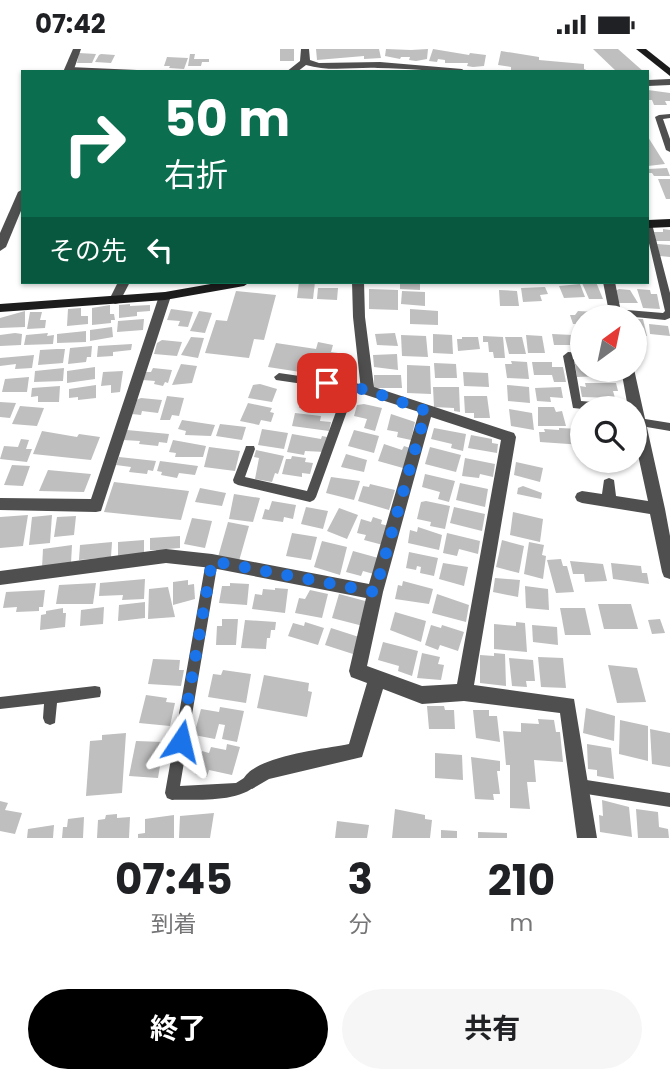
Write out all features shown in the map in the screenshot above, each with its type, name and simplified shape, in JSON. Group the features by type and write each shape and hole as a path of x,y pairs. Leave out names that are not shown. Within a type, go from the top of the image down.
{"street":[{"path":"69,70 77,49"},
{"path":"304,49 305,62"},
{"path":"640,49 670,73"},
{"path":"293,70 305,62"},
{"path":"305,62 318,66 380,65 439,70"},
{"path":"649,83 670,82"},
{"path":"0,247 21,197"},
{"path":"649,224 670,223"},
{"path":"115,300 123,284"},
{"path":"0,308 165,296 233,284"},
{"path":"358,284 359,317 368,390 509,437 464,692"},
{"path":"609,284 614,305"},
{"path":"0,504 96,506 165,296"},
{"path":"426,411 375,592 357,671 422,695 464,692 568,705 587,838"},
{"path":"647,459 670,572"},
{"path":"609,484 609,501"},
{"path":"582,497 658,509"},
{"path":"0,578 166,556 212,561 375,592"},
{"path":"252,780 265,771 356,751 377,679"}],"lane":[{"path":"670,116 659,117 670,150"},
{"path":"648,316 665,317 670,312 649,228"},
{"path":"279,377 368,390"},
{"path":"250,449 239,479 310,497 351,386"},
{"path":"647,417 670,427"},
{"path":"212,561 172,793 238,790 252,780"},
{"path":"0,702 95,692"},
{"path":"50,718 51,697"},
{"path":"580,786 670,800"}],"building":[{"path":"280,49 294,49 294,61 280,61"},
{"path":"316,49 379,49 381,58 364,59 364,56 317,60"},
{"path":"386,49 428,49 427,59 416,61 409,60 410,57 400,59 385,56"},
{"path":"433,49 486,55 484,66 445,63 445,60 438,59 437,62 429,61"},
{"path":"593,49 618,49 642,70 615,70"},
{"path":"501,51 539,57 539,60 584,64 586,70 511,70 511,67 498,65"},
{"path":"79,53 96,54 92,63 77,63"},
{"path":"190,54 195,54 194,59 209,59 209,62 202,62 201,66 188,66"},
{"path":"99,55 115,55 111,63 95,62"},
{"path":"167,57 188,58 184,69 164,66"},
{"path":"649,90 670,93 670,101 665,101 667,105 654,105 652,100 649,100"},
{"path":"649,139 665,164 649,166"},
{"path":"667,168 670,176 654,176 649,173 649,169"},
{"path":"658,179 670,179 670,199 666,199"},
{"path":"663,229 670,230 670,241 656,241 654,232 663,232"},
{"path":"657,244 670,245 670,257 660,256"},
{"path":"299,284 315,284 313,299 297,298"},
{"path":"400,284 420,284 420,290 400,289"},
{"path":"580,284 585,297 564,298 559,286"},
{"path":"582,284 597,284 603,299 589,299"},
{"path":"545,287 548,294 540,295 542,301 523,302 521,288"},
{"path":"318,288 338,288 337,300 317,299"},
{"path":"369,289 398,290 398,310 369,309"},
{"path":"637,289 650,290 651,294 657,294 660,309 642,305"},
{"path":"499,290 517,291 519,306 500,306"},
{"path":"630,290 638,303 618,303 615,291"},
{"path":"236,291 276,295 264,340 254,339 249,358 205,353 216,320 227,321"},
{"path":"402,291 425,292 425,306 401,304"},
{"path":"110,305 110,314 114,314 115,320 92,325 92,308"},
{"path":"119,305 150,305 150,311 119,318"},
{"path":"81,308 81,316 88,316 88,324 67,326 68,309"},
{"path":"171,309 193,312 188,327 178,326 180,321 167,320"},
{"path":"410,309 438,311 438,325 410,324"},
{"path":"25,311 25,327 0,328 0,318"},
{"path":"199,311 212,313 205,333 190,331"},
{"path":"30,312 42,312 40,320 46,320 45,328 27,329"},
{"path":"144,319 143,330 117,332 118,321"},
{"path":"649,324 668,326 670,336 650,334"},
{"path":"112,327 113,337 90,341 90,330"},
{"path":"86,331 86,342 57,343 57,334"},
{"path":"48,333 47,336 54,335 53,344 24,345 26,335"},
{"path":"395,333 398,346 377,345 375,334"},
{"path":"22,334 21,345 0,346 0,335"},
{"path":"433,334 452,335 453,354 433,353"},
{"path":"552,334 570,335 570,345 554,345"},
{"path":"401,335 426,336 428,357 402,356"},
{"path":"526,335 542,336 545,353 528,353"},
{"path":"483,336 503,337 505,358 494,358 493,352 489,352 488,342 483,342"},
{"path":"191,337 204,338 198,358 181,355"},
{"path":"478,337 480,349 458,351 457,339"},
{"path":"505,337 522,337 526,354 509,354"},
{"path":"162,340 182,342 177,356 154,354 157,343"},
{"path":"318,342 333,345 331,352 345,354 339,378 268,367 276,343 316,349"},
{"path":"132,344 131,350 113,352 113,356 97,357 98,346"},
{"path":"92,346 91,357 87,357 86,362 68,364 70,348"},
{"path":"65,349 63,363 38,365 40,350"},
{"path":"397,354 398,370 374,367 373,355"},
{"path":"34,355 32,368 15,369 16,364 0,366 0,358"},
{"path":"511,361 527,362 529,379 507,378 505,364 512,364"},
{"path":"532,362 552,362 552,367 563,367 566,382 554,382 552,375 534,375"},
{"path":"434,363 456,364 457,378 435,378"},
{"path":"181,364 197,366 192,383 172,385"},
{"path":"407,365 430,366 431,394 407,393"},
{"path":"95,367 95,379 67,383 67,371"},
{"path":"64,368 63,381 34,382 35,371"},
{"path":"153,368 172,370 168,383 165,382 163,386 154,384 155,381 143,380 146,372 151,372"},
{"path":"123,371 120,392 111,393 111,385 101,386 103,372"},
{"path":"463,372 488,373 489,387 464,386"},
{"path":"374,375 401,375 402,388 374,388"},
{"path":"29,377 27,392 2,392 5,379"},
{"path":"585,383 616,383 618,391 613,391 614,396 582,396 580,386 586,387"},
{"path":"260,384 277,389 272,402 248,398 253,385"},
{"path":"96,385 96,398 69,398 69,389"},
{"path":"507,385 529,387 530,403 508,401"},
{"path":"60,386 59,402 38,402 38,396 31,397 32,388"},
{"path":"433,387 459,387 460,412 454,411 454,408 434,407"},
{"path":"561,387 563,398 550,397 551,402 537,401 535,388"},
{"path":"313,393 334,396 330,410 299,408 303,395 312,397"},
{"path":"167,396 184,398 179,416 172,415 170,420 160,420"},
{"path":"464,396 487,396 490,418 474,418 474,413 465,413"},
{"path":"136,400 162,400 158,413 142,411 141,415 132,414"},
{"path":"0,402 16,403 10,418 0,417"},
{"path":"248,403 272,408 270,412 274,413 271,422 261,420 259,425 240,421"},
{"path":"357,405 382,408 375,431 364,428 367,419 354,416"},
{"path":"20,406 44,408 37,426 12,424"},
{"path":"538,407 554,407 556,412 562,411 566,426 538,426"},
{"path":"509,409 532,413 534,430 511,426"},
{"path":"295,413 321,416 320,421 331,422 329,431 292,426"},
{"path":"391,414 415,422 411,440 397,437 398,432 387,430"},
{"path":"182,420 215,425 211,436 185,435 186,431 178,429"},
{"path":"220,424 246,427 242,440 216,436"},
{"path":"434,428 466,434 463,451 451,448 452,444 431,439"},
{"path":"570,428 570,444 540,442 539,432 545,432 544,429"},
{"path":"262,429 288,433 284,449 258,445"},
{"path":"127,430 169,434 167,443 159,442 158,446 123,440"},
{"path":"354,430 379,436 374,453 348,446"},
{"path":"42,431 77,437 79,434 100,437 91,460 33,454"},
{"path":"292,434 321,439 322,436 327,437 325,452 305,451 304,455 287,452"},
{"path":"471,435 492,439 492,443 498,444 497,453 468,448"},
{"path":"21,439 29,440 26,449 32,449 27,462 0,459 4,446 18,447"},
{"path":"173,440 206,446 203,457 175,457 176,453 169,452"},
{"path":"384,444 402,450 404,446 410,448 403,468 378,461"},
{"path":"209,447 240,451 235,471 204,467"},
{"path":"430,447 461,455 456,472 425,464"},
{"path":"256,450 284,456 272,482 255,479 259,458 254,457"},
{"path":"346,454 367,460 364,472 341,467"},
{"path":"292,456 306,458 305,462 313,463 310,474 302,473 302,477 282,474 286,459 291,459"},
{"path":"119,457 156,461 153,471 148,470 147,474 129,472 131,467 116,465"},
{"path":"465,458 495,464 493,477 480,474 479,478 462,476"},
{"path":"160,461 198,466 195,475 179,473 177,478 161,475 162,472 157,471"},
{"path":"516,462 543,468 540,482 514,475"},
{"path":"12,465 30,466 23,486 4,485"},
{"path":"48,470 91,474 84,492 39,491"},
{"path":"425,474 455,481 449,502 438,499 440,492 422,487"},
{"path":"331,477 360,481 354,500 326,493"},
{"path":"114,482 189,491 181,520 104,512"},
{"path":"460,483 488,489 485,507 456,500"},
{"path":"370,484 395,490 389,510 358,501 363,486 369,487"},
{"path":"523,486 542,493 541,499 517,494 518,488"},
{"path":"200,488 226,493 222,506 195,502"},
{"path":"234,494 260,498 253,522 229,519"},
{"path":"272,501 296,505 293,519 284,517 283,522 262,519 265,509 269,510"},
{"path":"421,502 450,506 445,529 430,526 431,522 417,519"},
{"path":"306,507 328,511 323,529 301,524"},
{"path":"454,507 485,514 482,531 450,523"},
{"path":"339,508 358,515 347,539 327,531"},
{"path":"513,512 543,519 540,542 510,535"},
{"path":"28,515 23,546 0,548 0,517"},
{"path":"52,515 50,543 29,545 32,517"},
{"path":"76,516 74,535 54,537 57,517"},
{"path":"373,517 382,520 381,524 389,526 383,545 364,540 366,535 357,533 361,519 371,522"},
{"path":"192,518 212,521 205,548 184,544"},
{"path":"228,522 249,526 239,561 218,557"},
{"path":"418,527 442,535 439,550 408,543 410,530 417,532"},
{"path":"292,533 317,537 311,560 286,556"},
{"path":"447,533 480,541 478,554 459,549 457,556 443,553"},
{"path":"180,536 180,548 167,549 166,553 156,554 156,550 150,550 150,538"},
{"path":"144,540 144,554 118,557 118,542"},
{"path":"502,540 524,546 519,573 496,567"},
{"path":"322,541 347,547 340,575 314,567"},
{"path":"112,542 111,557 79,560 80,545"},
{"path":"529,542 544,545 542,555 546,556 543,579 524,574"},
{"path":"72,545 71,563 42,568 43,549"},
{"path":"353,551 382,559 377,575 363,571 361,576 346,572"},
{"path":"409,552 438,558 434,576 420,573 421,567 417,566 416,570 406,568"},
{"path":"561,559 563,566 567,566 574,592 556,593 547,560"},
{"path":"570,561 603,564 607,581 585,582 584,574 573,574"},
{"path":"443,563 468,567 464,586 439,579"},
{"path":"611,563 641,566 642,573 647,573 649,584 613,579"},
{"path":"495,578 520,580 518,597 493,592"},
{"path":"145,579 144,599 122,600 123,595 99,596 100,583"},
{"path":"188,580 188,585 194,584 195,599 173,605 173,582"},
{"path":"403,581 433,589 429,604 395,599 398,585 402,586"},
{"path":"96,583 93,604 56,604 59,585"},
{"path":"230,583 249,584 247,605 219,603 222,586 230,586"},
{"path":"525,586 548,589 549,610 526,608"},
{"path":"168,587 175,617 148,619 149,589"},
{"path":"263,589 288,589 285,613 252,609 255,594 262,595"},
{"path":"45,590 43,607 39,607 39,611 16,612 17,607 3,608 6,592"},
{"path":"310,590 328,594 322,618 295,613 299,598 305,599"},
{"path":"339,594 369,602 363,626 332,618"},
{"path":"437,594 469,605 466,622 432,613"},
{"path":"145,602 145,618 118,621 119,605"},
{"path":"598,604 631,604 638,629 604,629"},
{"path":"104,607 103,624 80,626 81,610"},
{"path":"63,608 63,613 66,613 65,627 40,630 41,615 46,614 46,611"},
{"path":"560,608 585,608 591,635 565,635"},
{"path":"395,612 426,621 421,642 390,630"},
{"path":"222,619 238,619 236,645 216,645 217,626 222,626"},
{"path":"660,619 665,633 652,634 648,620"},
{"path":"245,620 276,622 275,630 271,630 270,638 267,638 266,649 241,648"},
{"path":"305,622 324,628 318,645 288,636 293,623 304,626"},
{"path":"516,622 525,623 527,652 494,649 494,624 516,626"},
{"path":"431,625 441,628 442,625 464,632 458,651 440,645 438,650 425,645"},
{"path":"532,625 557,627 558,645 533,642"},
{"path":"331,628 359,637 353,654 325,645"},
{"path":"383,642 418,651 412,676 398,671 399,666 378,660"},
{"path":"422,653 440,657 438,664 444,665 441,680 417,678"},
{"path":"494,653 505,654 506,686 480,683 480,655 494,656"},
{"path":"538,657 563,658 566,688 541,687"},
{"path":"509,658 533,660 535,681 526,681 527,687 512,686"},
{"path":"153,659 180,660 179,670 184,670 181,686 148,684"},
{"path":"608,665 637,668 646,702 617,703"},
{"path":"223,670 251,674 246,703 208,697 213,674 221,675"},
{"path":"264,675 309,683 308,691 312,692 307,717 257,708"},
{"path":"146,695 167,698 166,702 175,703 170,726 139,723"},
{"path":"427,706 444,706 445,710 454,710 455,729 429,729"},
{"path":"220,707 244,711 237,742 222,739 225,725 219,724 215,739 194,735 201,709 219,712"},
{"path":"586,708 615,716 614,741 583,733"},
{"path":"473,710 489,710 489,716 497,716 500,742 476,738"},
{"path":"538,719 554,720 556,732 560,732 563,762 534,760 536,782 527,782 530,809 510,808 510,765 506,765 503,731 521,732 521,723 539,724"},
{"path":"620,720 648,726 648,761 619,754"},
{"path":"650,729 670,733 670,767 652,764"},
{"path":"126,733 122,793 86,796 90,741 102,740 102,735"},
{"path":"136,741 164,742 158,778 129,776"},
{"path":"227,744 240,747 232,775 209,770 207,777 195,774 202,751 209,753 211,747 226,750"},
{"path":"587,744 611,748 614,779 597,776 597,770 588,769"},
{"path":"435,753 462,755 463,780 435,778"},
{"path":"471,757 500,761 500,771 497,771 500,794 493,794 494,800 475,799"},
{"path":"602,800 629,807 632,837 600,832"},
{"path":"0,801 8,803 5,810 22,813 15,834 0,831"},
{"path":"395,809 425,815 425,819 432,820 430,838 392,838"},
{"path":"636,809 658,812 659,827 668,829 669,838 638,838"},
{"path":"214,813 210,838 179,838 180,816"},
{"path":"117,814 117,818 130,817 129,838 97,838 98,820 105,819 106,815"},
{"path":"174,815 174,838 138,838 138,834 145,833 145,819"},
{"path":"84,817 83,838 62,838 63,827 67,827 68,819"},
{"path":"337,821 369,825 367,838 335,838"},
{"path":"54,825 53,838 27,838 28,829"},
{"path":"441,830 457,831 457,838 441,838"},
{"path":"478,832 507,833 507,838 478,838"}],"route":[{"path":"181,741 212,561 375,592 426,411 368,390 327,383"}]}
